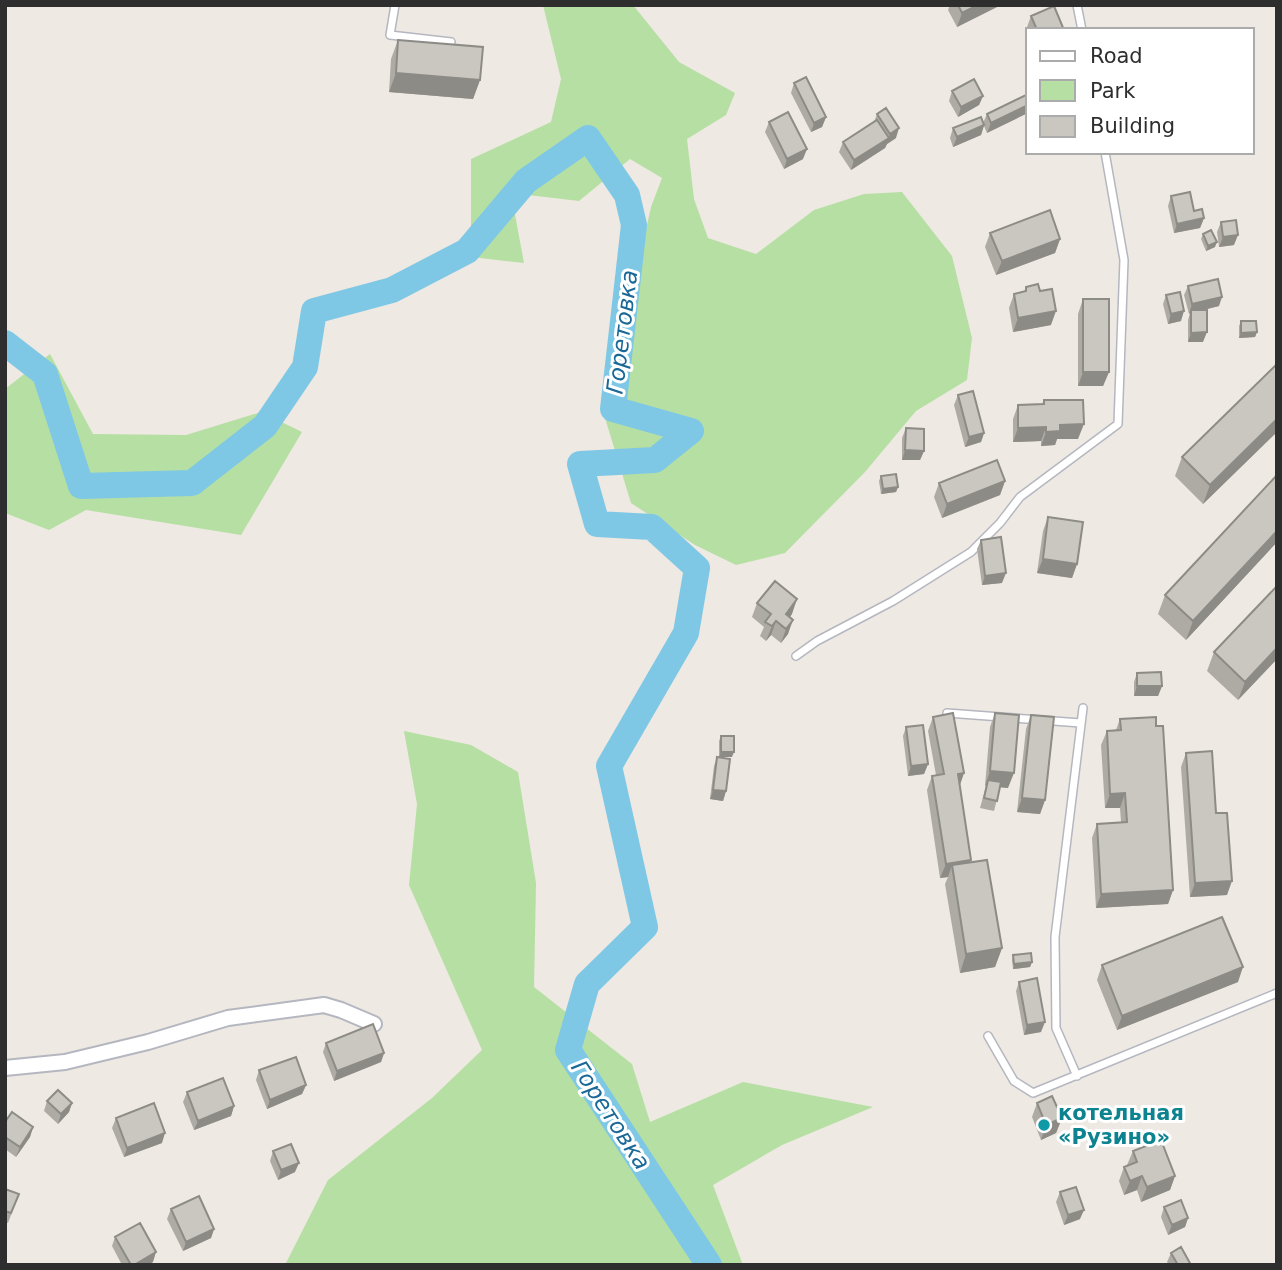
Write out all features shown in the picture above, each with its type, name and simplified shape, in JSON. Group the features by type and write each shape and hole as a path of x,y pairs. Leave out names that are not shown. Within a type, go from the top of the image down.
{"street":[{"path":"5,1068 65,1062 148,1042 228,1018 324,1005 374,1024"}],"lane":[{"path":"395,5 390,35 451,43"},
{"path":"1077,5 1082,28"},
{"path":"796,656 817,641 893,601 971,552 1000,523 1020,497 1118,424 1124,260 1105,154"},
{"path":"1077,1076 1056,1028 1055,937 1083,709"},
{"path":"947,713 1081,723"},
{"path":"988,1036 1014,1081 1033,1093 1277,993"}],"green space":[{"path":"543,5 633,5 679,62 735,93 726,115 687,139 694,199 708,238 756,254 814,210 864,194 902,192 952,256 972,338 967,380 916,411 865,472 785,553 736,565 695,545 631,503 605,418 651,207 662,178 630,159 579,201 511,193 524,263 471,257 471,159 551,122 561,79"},
{"path":"50,354 93,434 186,435 261,412 302,432 241,535 86,510 49,530 5,513 5,389"},
{"path":"404,731 471,745 518,772 536,883 534,987 632,1064 650,1122 743,1082 873,1107 782,1145 713,1185 743,1265 285,1265 328,1180 432,1098 482,1050 409,885 417,804"}],"building":[{"path":"958,5 978,5 962,13"},
{"path":"1054,6 1063,28 1036,28 1031,16"},
{"path":"398,40 483,47 480,80 396,73"},
{"path":"806,77 826,117 814,123 794,83"},
{"path":"974,79 983,96 961,107 952,91"},
{"path":"1026,95 1026,106 991,123 987,114"},
{"path":"886,108 899,128 890,134 877,114"},
{"path":"788,112 807,149 787,159 769,122"},
{"path":"981,117 984,125 957,137 953,128"},
{"path":"877,120 889,138 854,160 843,142"},
{"path":"1190,192 1194,211 1202,209 1204,218 1177,224 1171,196"},
{"path":"1050,210 1060,239 1002,261 990,233"},
{"path":"1236,220 1238,235 1223,237 1221,222"},
{"path":"1211,230 1217,242 1208,246 1203,234"},
{"path":"1218,279 1222,297 1192,304 1188,286"},
{"path":"1038,284 1040,291 1052,289 1056,311 1018,318 1014,294"},
{"path":"1180,292 1184,311 1171,314 1166,295"},
{"path":"1083,299 1109,299 1109,372 1083,372"},
{"path":"1191,310 1207,310 1207,332 1191,333"},
{"path":"1241,321 1256,321 1257,332 1241,333"},
{"path":"1277,364 1277,419 1210,485 1182,457"},
{"path":"973,391 984,433 969,437 958,395"},
{"path":"1044,400 1083,400 1084,424 1060,425 1060,431 1046,432 1046,427 1018,428 1018,405 1044,404"},
{"path":"906,428 924,429 924,451 905,450"},
{"path":"997,460 1005,481 947,504 939,483"},
{"path":"896,474 898,487 883,489 881,476"},
{"path":"1277,475 1277,531 1193,621 1165,595"},
{"path":"1048,517 1083,522 1077,564 1043,559"},
{"path":"1001,537 1006,573 985,576 981,540"},
{"path":"775,581 797,599 786,614 793,620 786,629 776,621 772,626 765,622 771,614 757,603"},
{"path":"1277,586 1277,648 1245,682 1214,652"},
{"path":"1161,672 1162,686 1137,686 1137,673"},
{"path":"953,713 964,773 958,774 971,860 946,864 932,776 944,774 933,717"},
{"path":"995,713 1019,715 1014,773 990,771"},
{"path":"1031,715 1054,717 1045,800 1022,798"},
{"path":"1156,717 1156,726 1163,726 1173,890 1101,894 1097,824 1127,822 1125,793 1110,794 1107,731 1121,730 1120,719"},
{"path":"923,725 928,764 911,766 906,727"},
{"path":"721,736 734,736 734,752 721,752"},
{"path":"1212,751 1216,813 1227,813 1232,881 1195,883 1186,753"},
{"path":"717,757 730,759 726,791 713,790"},
{"path":"988,780 1001,782 997,801 984,798"},
{"path":"987,860 1002,948 966,954 952,865"},
{"path":"1222,917 1243,967 1122,1016 1102,965"},
{"path":"1031,953 1032,962 1014,964 1013,955"},
{"path":"1037,978 1045,1022 1027,1025 1019,982"},
{"path":"373,1024 384,1053 337,1071 326,1043"},
{"path":"296,1057 306,1085 270,1100 259,1070"},
{"path":"223,1078 234,1106 198,1121 187,1092"},
{"path":"58,1090 72,1103 61,1114 47,1101"},
{"path":"1052,1096 1062,1118 1046,1125 1037,1103"},
{"path":"154,1103 165,1133 127,1148 116,1118"},
{"path":"12,1112 33,1127 20,1147 5,1137 5,1122"},
{"path":"1161,1140 1175,1176 1147,1187 1142,1176 1130,1181 1124,1167 1137,1162 1133,1151"},
{"path":"291,1144 299,1163 281,1170 273,1151"},
{"path":"1076,1187 1084,1210 1068,1215 1060,1192"},
{"path":"5,1189 19,1194 11,1213 5,1211"},
{"path":"199,1196 214,1229 186,1242 171,1209"},
{"path":"1181,1200 1188,1218 1172,1225 1164,1207"},
{"path":"140,1223 156,1252 131,1265 115,1237"},
{"path":"1181,1247 1191,1265 1178,1265 1171,1253"}],"waterway":[{"name":"Горетовка","path":"5,343 45,374 81,486 192,483 265,426 305,367 314,311 392,290 467,251 526,181 588,138 627,195 634,225 613,409 691,431 655,460 580,464 597,524 652,527 697,568 686,633 609,766 645,927 587,984 568,1050 709,1265"}],"place":[{"name":"котельная «Рузино»","path":"1044,1125"}]}
